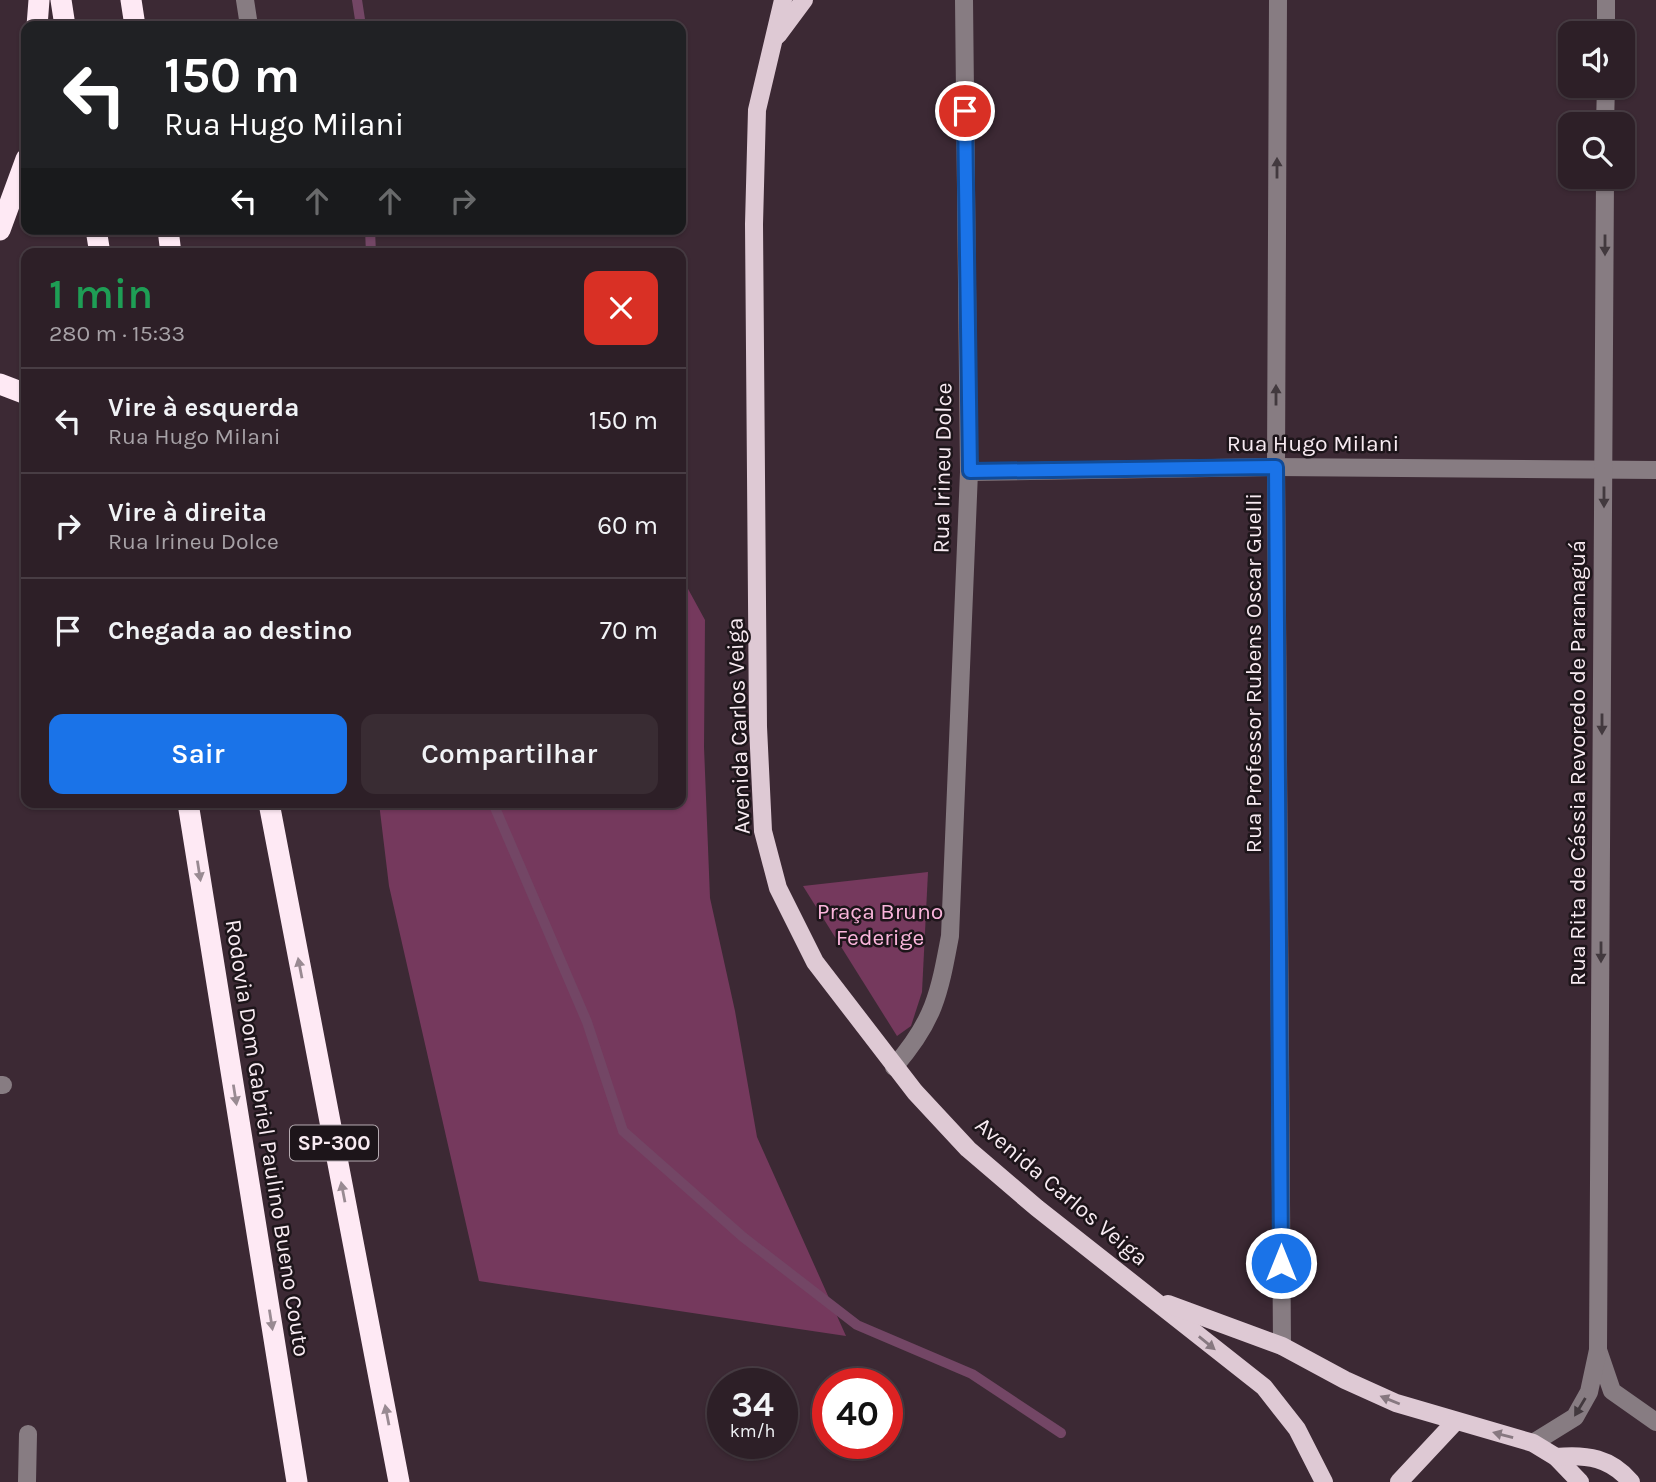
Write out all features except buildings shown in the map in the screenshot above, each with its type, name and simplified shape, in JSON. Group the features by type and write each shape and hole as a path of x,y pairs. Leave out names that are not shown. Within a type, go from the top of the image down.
{"highway":[{"path":"37,21 39,0"},
{"path":"61,0 64,21"},
{"path":"131,0 134,21"},
{"path":"0,230 21,173"},
{"path":"0,384 21,392"},
{"name":"Rodovia Dom Gabriel Paulino Bueno Couto","path":"189,808 297,1482"},
{"name":"SP-300","path":"270,808 400,1476"}],"main road":[{"name":"Avenida Carlos Veiga","path":"783,0 757,110 754,224 758,727 763,831 778,888 815,961 894,1067 968,1149 1037,1208 1264,1387 1297,1429 1324,1482"},
{"name":"Avenida Carlos Veiga","path":"773,41 804,0"},
{"name":"Avenida Carlos Veiga","path":"1155,1299 1282,1346 1345,1380 1396,1403 1533,1443 1556,1457 1580,1482"},
{"path":"1399,1482 1455,1422"},
{"path":"1556,1457 1598,1458 1621,1471 1631,1482"}],"street":[{"path":"245,0 248,21"},
{"name":"Rua Irineu Dolce","path":"894,1067 915,1044 938,999 950,936 970,471 964,0"},
{"name":"Rua Professor Rubens Oscar Guelli","path":"1278,0 1276,467 1282,1346"},
{"path":"1606,0 1606,21"},
{"name":"Rua Rita de Cássia Revoredo de Paranaguá","path":"1598,1350 1605,189"},
{"name":"Rua Hugo Milani","path":"970,471 1276,467 1656,470"},
{"path":"1598,1350 1612,1391 1656,1422"},
{"path":"1533,1443 1575,1417 1589,1392 1598,1350"},
{"path":"27,1482 28,1434"}],"green space":[{"path":"686,585 705,620 704,747 710,898 735,1011 757,1137 846,1336 479,1281 389,886 380,808 686,808"},
{"name":"Praça Bruno Federige","path":"928,872 922,992 911,1026 897,1036 803,886"}],"waterway":[{"path":"357,0 360,21"},
{"path":"370,235 371,248"},
{"path":"495,808 587,1022 623,1131 743,1237 857,1325 972,1374 1061,1433"}],"route":[{"path":"965,111 970,471 1276,467 1281,1263"}]}
